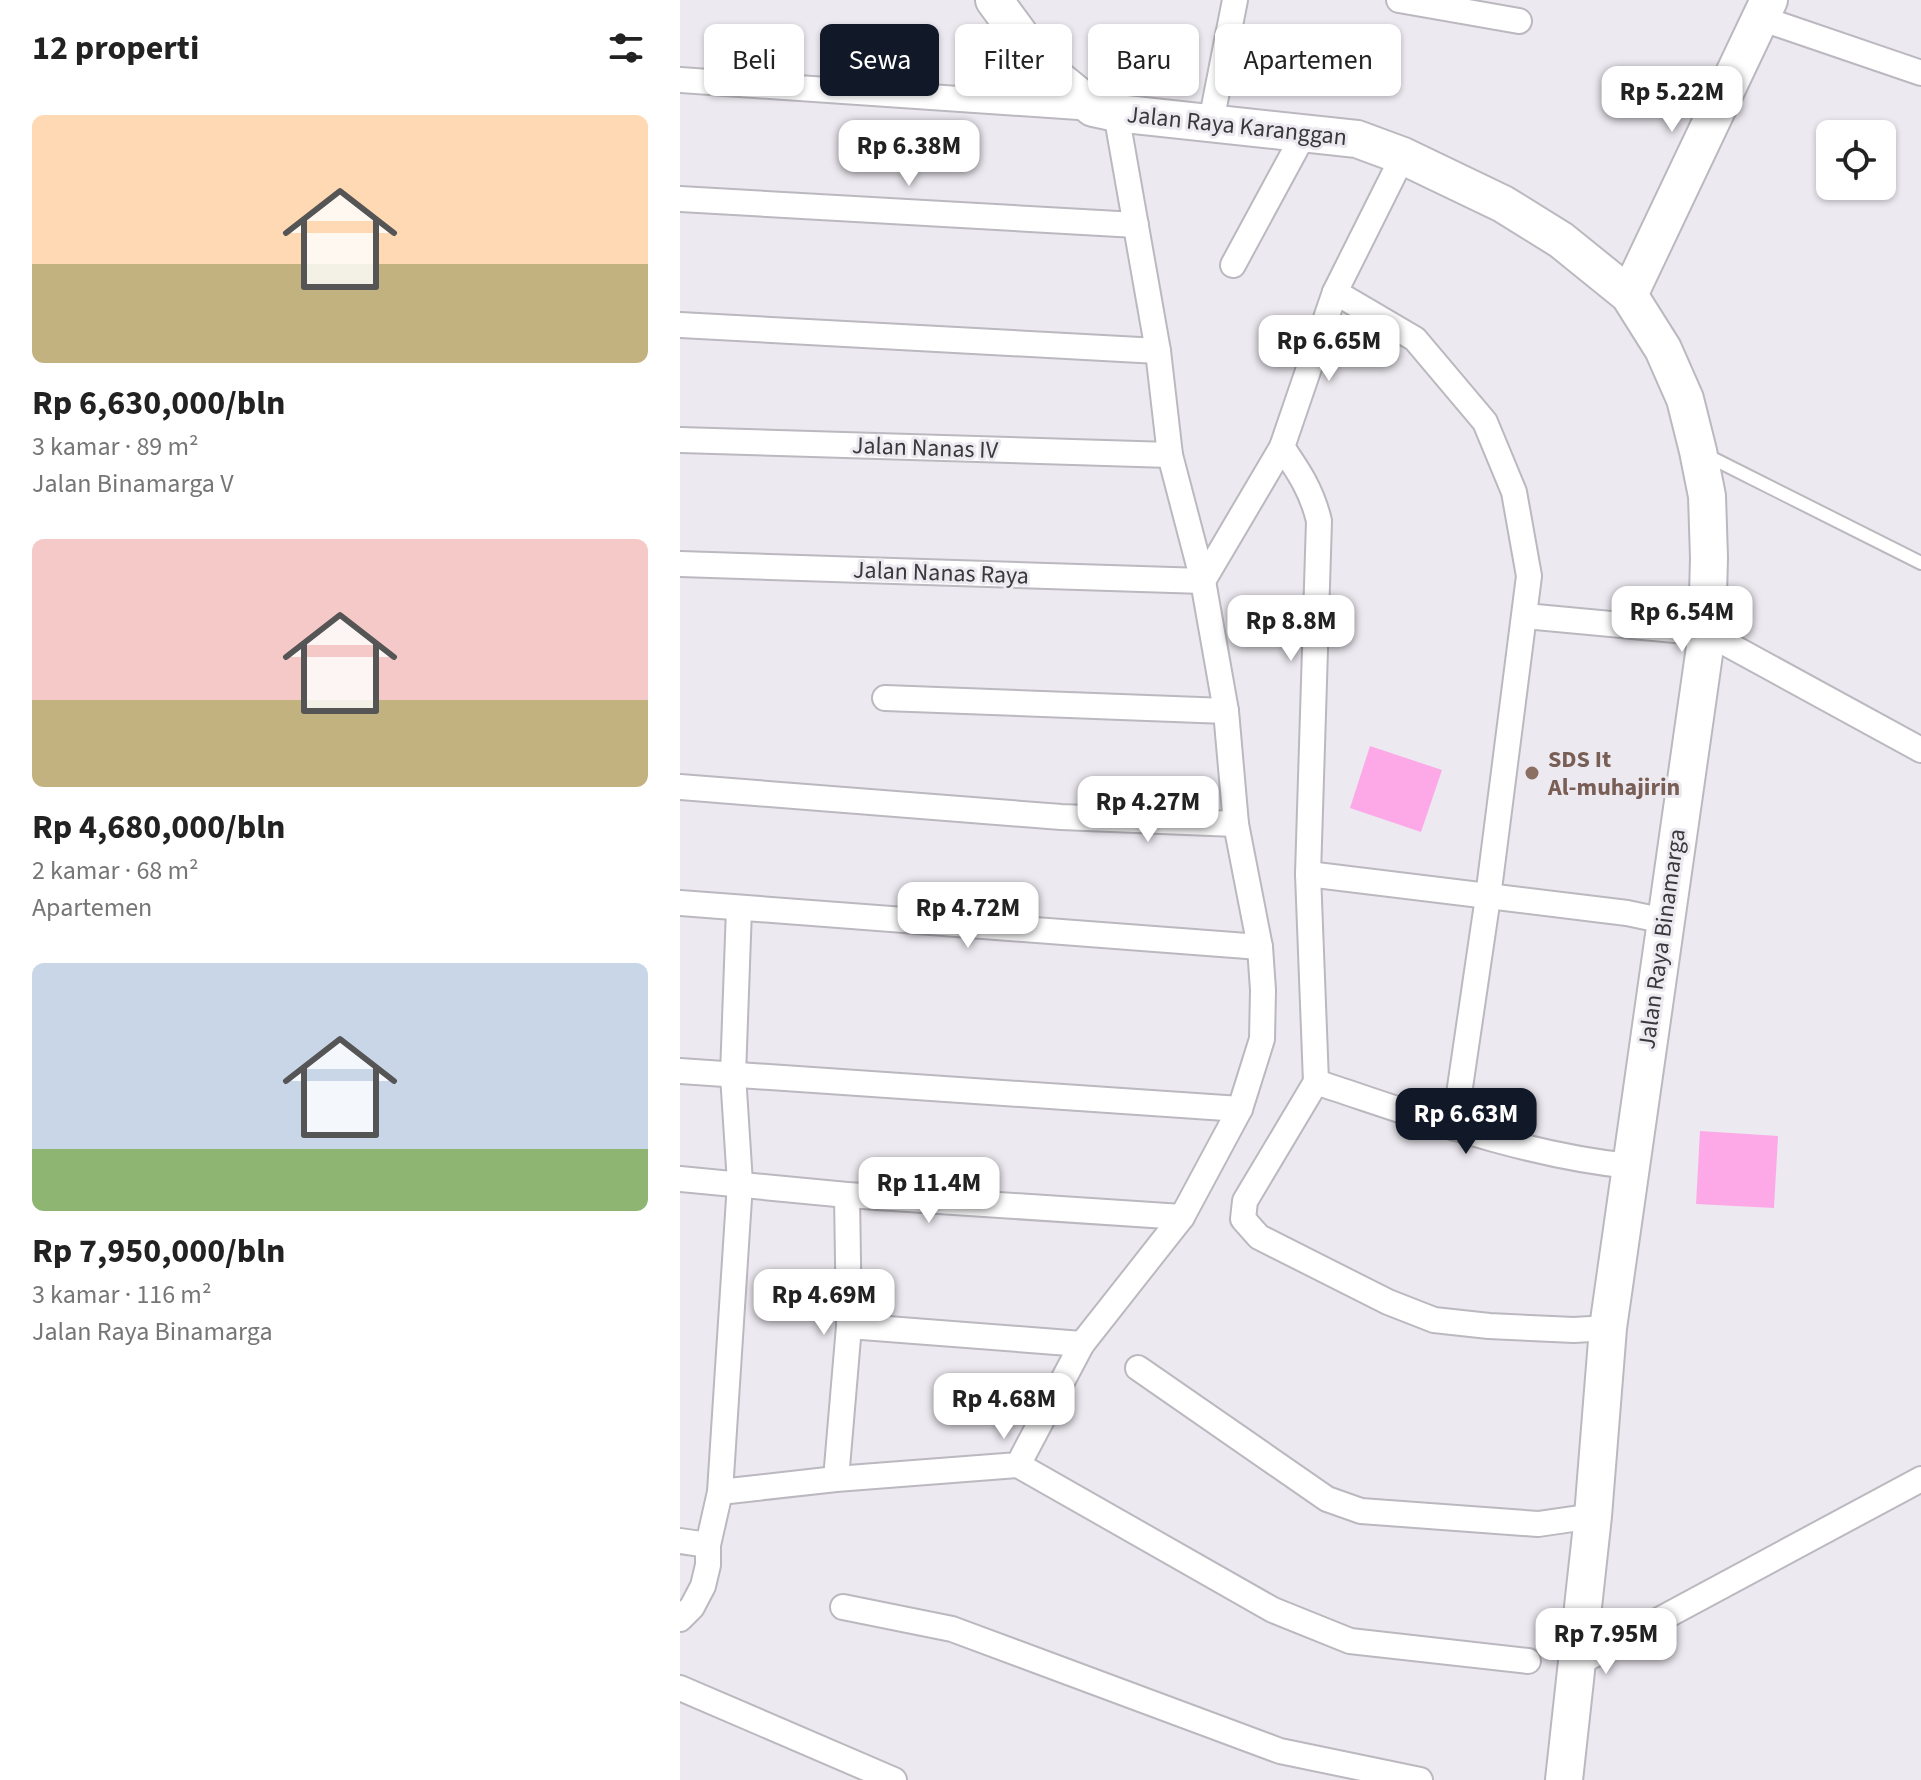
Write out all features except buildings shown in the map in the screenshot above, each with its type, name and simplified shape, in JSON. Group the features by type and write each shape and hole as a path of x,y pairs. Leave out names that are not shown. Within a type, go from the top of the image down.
{"street":[{"name":"Jalan Raya Karanggan","path":"994,0 1044,68 1104,110 1357,139 1403,156 1503,204 1561,240 1629,295"},
{"path":"1211,122 1235,0"},
{"path":"1399,0 1519,21"},
{"path":"1629,295 1765,9 1921,73"},
{"path":"680,80 1104,110 1136,225 1158,351 1170,455 1203,581 1226,711 1236,824 1260,947 1262,1039 1240,1109 1182,1217 1082,1344 1018,1465"},
{"path":"1233,265 1305,132"},
{"path":"1203,581 1282,447 1335,292 1403,156"},
{"path":"680,199 1136,225"},
{"path":"1335,292 1415,339 1485,422 1514,492 1529,576 1488,897 1454,1128"},
{"name":"Jalan Raya Binamarga","path":"1564,1780 1593,1516 1608,1328 1707,633 1707,496 1698,451 1685,399 1663,349 1629,295"},
{"path":"680,325 1158,351"},
{"name":"Jalan Nanas IV","path":"680,440 1170,455"},
{"path":"1282,447 1307,483 1314,497 1319,521 1308,874 1316,1082 1245,1201 1243,1219 1259,1237 1388,1302 1434,1320 1574,1330 1608,1328"},
{"name":"Jalan Nanas Raya","path":"680,564 1203,581"},
{"path":"1525,616 1707,633 1921,750"},
{"path":"885,698 1226,711"},
{"path":"680,787 1061,817 1236,824"},
{"path":"1308,874 1627,913 1665,921"},
{"path":"680,903 1260,947"},
{"path":"680,1619 692,1607 703,1586 720,1492 740,1183 733,1075 739,909"},
{"path":"680,1071 1240,1109"},
{"path":"1316,1082 1454,1128 1571,1156 1630,1166"},
{"path":"680,1179 847,1195 1182,1217"},
{"path":"836,1479 849,1326 847,1195"},
{"path":"849,1326 1082,1344"},
{"path":"1138,1368 1327,1499 1361,1511 1538,1524 1593,1516"},
{"path":"720,1492 836,1479 1018,1465 1273,1610 1350,1641 1528,1661"},
{"path":"1577,1664 1921,1479"},
{"path":"680,1541 708,1545"},
{"path":"843,1607 952,1629 1280,1751 1420,1780"},
{"path":"680,1688 894,1780"}],"lane":[{"path":"1698,451 1921,563"}],"place":[{"name":"SDS It Al-muhajirin","path":"1532,773"}]}
